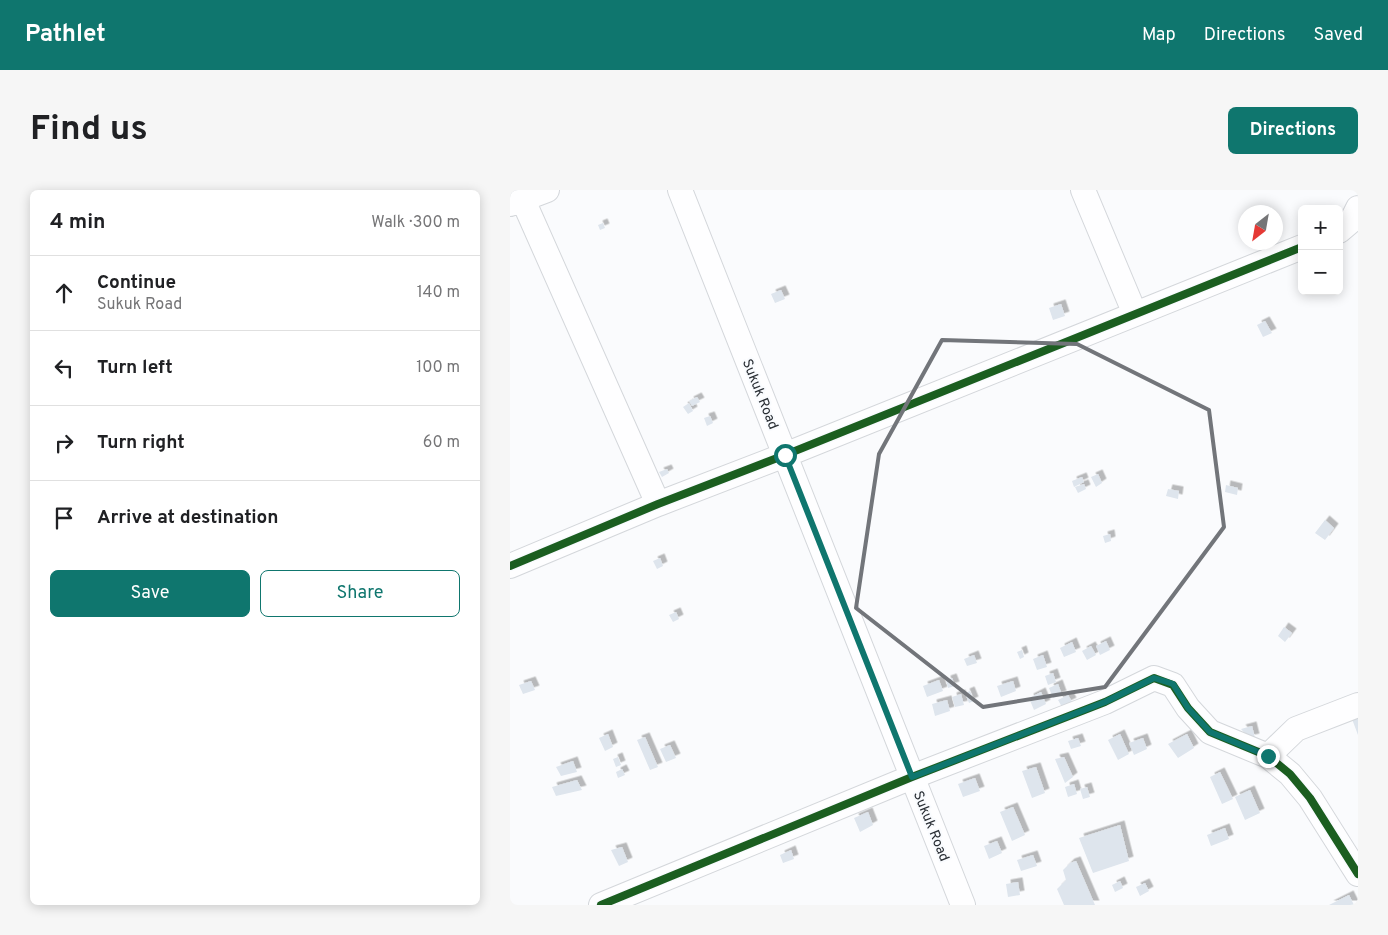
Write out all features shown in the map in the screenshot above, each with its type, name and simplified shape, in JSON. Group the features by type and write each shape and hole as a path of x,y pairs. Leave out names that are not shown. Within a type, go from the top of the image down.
{"street":[{"path":"547,190 516,202 658,504"},
{"name":"Sukuk Road","path":"680,190 963,905"},
{"path":"1083,190 1134,314"},
{"path":"1343,228 1352,220 1358,207 1353,190"},
{"path":"510,566 658,504 785,455 1298,249"},
{"path":"601,905 912,777 1105,702 1154,678 1173,684 1188,708 1210,732 1268,756 1290,774 1310,798 1358,874"},
{"path":"1268,756 1296,729 1358,705"}],"highlighted area":[{"path":"942,340 1077,344 1209,410 1224,527 1105,687 983,707 856,608 879,454"}],"building":[{"path":"603,223 605,228 600,230 598,225"},
{"path":"781,290 785,299 775,303 771,294"},
{"path":"1061,304 1065,316 1053,320 1049,308"},
{"path":"1265,321 1272,333 1263,337 1257,325"},
{"path":"697,397 700,402 692,406 689,401"},
{"path":"689,403 693,411 688,414 683,407"},
{"path":"710,416 713,423 707,426 704,418"},
{"path":"667,469 669,473 662,477 659,472"},
{"path":"1098,474 1102,483 1096,487 1091,477"},
{"path":"1082,477 1084,482 1074,487 1072,481"},
{"path":"1084,484 1086,489 1078,493 1075,487"},
{"path":"1226,485 1238,488 1237,495 1225,492"},
{"path":"1168,489 1179,491 1178,499 1166,496"},
{"path":"1325,520 1334,528 1325,540 1315,533"},
{"path":"1110,534 1111,541 1105,543 1103,536"},
{"path":"660,558 663,566 657,569 653,561"},
{"path":"676,612 679,619 673,622 669,615"},
{"path":"1284,627 1292,633 1285,642 1278,636"},
{"path":"1106,641 1110,650 1100,655 1096,646"},
{"path":"1072,642 1076,652 1064,657 1060,648"},
{"path":"1091,646 1096,655 1087,660 1082,651"},
{"path":"1022,650 1024,657 1020,659 1017,652"},
{"path":"974,655 977,663 967,666 964,659"},
{"path":"1043,655 1047,667 1037,670 1033,659"},
{"path":"1053,673 1056,682 1048,685 1045,676"},
{"path":"952,678 955,686 948,688 946,680"},
{"path":"939,680 943,691 927,697 923,686"},
{"path":"531,681 535,690 523,694 519,685"},
{"path":"1013,681 1016,691 1001,697 997,686"},
{"path":"1058,684 1062,695 1053,698 1049,688"},
{"path":"970,691 974,701 969,703 965,693"},
{"path":"1041,692 1046,704 1034,710 1029,698"},
{"path":"961,694 964,705 955,707 952,697"},
{"path":"1068,695 1072,702 1062,707 1058,700"},
{"path":"947,700 950,711 935,716 932,704"},
{"path":"1358,717 1358,735 1352,719"},
{"path":"1252,726 1255,738 1250,739 1241,729"},
{"path":"608,734 613,747 605,751 599,738"},
{"path":"1120,734 1129,754 1118,760 1108,740"},
{"path":"1187,734 1194,748 1178,758 1168,744"},
{"path":"645,737 658,767 650,770 637,740"},
{"path":"1078,738 1081,746 1071,749 1068,741"},
{"path":"1143,738 1147,749 1134,755 1129,743"},
{"path":"670,745 676,758 666,762 660,749"},
{"path":"618,757 621,765 616,767 613,759"},
{"path":"1064,757 1073,777 1065,783 1055,759"},
{"path":"573,761 577,772 561,776 556,767"},
{"path":"1036,767 1045,793 1032,798 1022,771"},
{"path":"622,769 625,775 618,778 616,772"},
{"path":"1220,772 1233,799 1222,804 1210,777"},
{"path":"975,778 980,791 963,797 958,784"},
{"path":"577,780 582,790 556,796 552,787"},
{"path":"1074,784 1077,794 1068,797 1065,787"},
{"path":"1087,787 1090,797 1083,799 1080,789"},
{"path":"1250,790 1260,813 1245,820 1235,797"},
{"path":"1013,807 1025,835 1012,841 1000,812"},
{"path":"868,812 873,825 860,832 854,818"},
{"path":"1120,825 1129,861 1093,873 1079,838"},
{"path":"1225,828 1229,839 1211,846 1207,835"},
{"path":"997,841 1002,853 989,859 984,846"},
{"path":"622,847 628,862 619,866 611,850"},
{"path":"791,850 794,859 783,863 780,855"},
{"path":"1033,855 1037,866 1021,871 1017,860"},
{"path":"1076,861 1095,905 1064,905 1057,889 1066,880 1063,870 1070,863"},
{"path":"1120,881 1123,888 1115,892 1112,885"},
{"path":"1018,882 1020,895 1008,897 1006,884"},
{"path":"1145,883 1149,891 1140,896 1136,887"},
{"path":"1349,895 1354,905 1329,905"}],"cycle path":[{"path":"510,566 658,504 785,455 1298,249"},
{"path":"601,905 912,777 1105,702 1154,678 1173,685 1188,708 1210,732 1268,756 1290,774 1310,798 1358,874"}],"route":[{"path":"785,455 912,777 1105,702 1154,678 1173,684 1188,708 1210,732 1268,756"}]}
